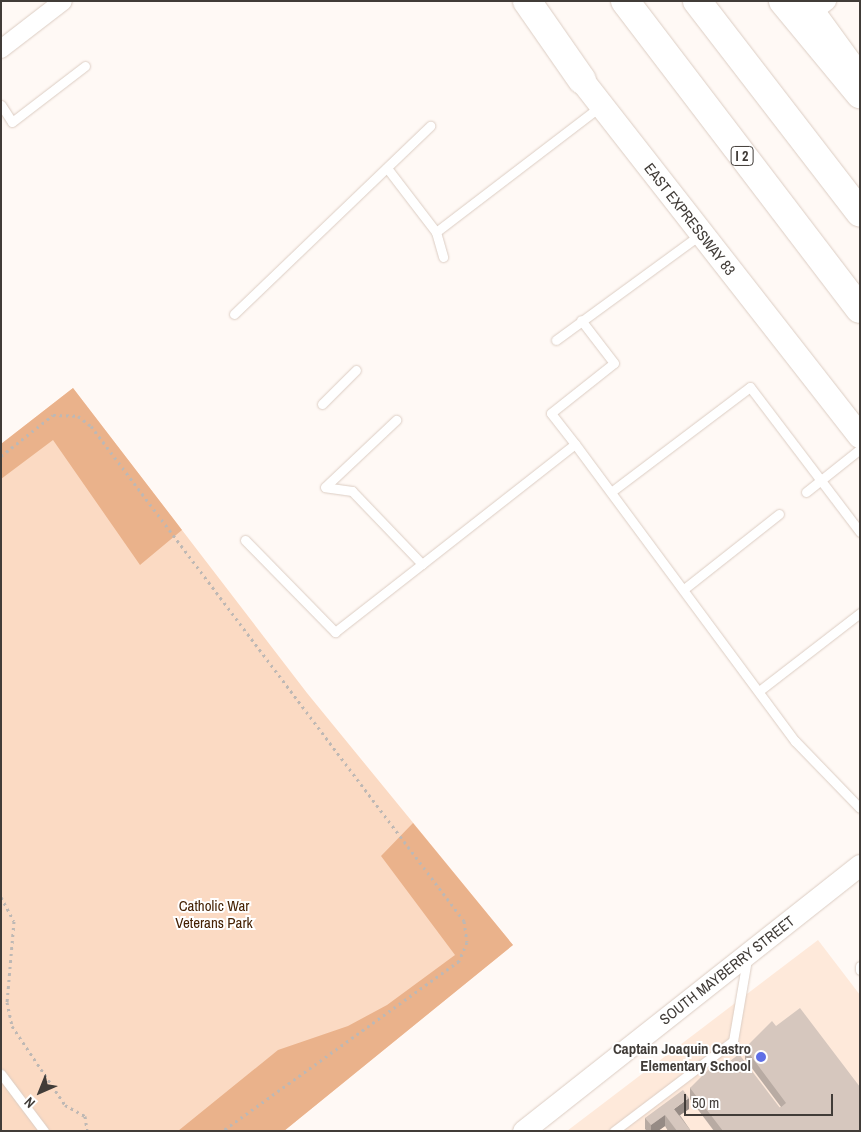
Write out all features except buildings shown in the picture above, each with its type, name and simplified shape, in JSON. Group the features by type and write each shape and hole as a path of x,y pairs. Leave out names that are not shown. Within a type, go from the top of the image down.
{"highway":[{"path":"527,1 582,80"},
{"name":"I 2","path":"625,1 860,309"},
{"path":"697,1 860,213"},
{"path":"783,1 860,94"}],"main road":[{"name":"EAST EXPRESSWAY 83","path":"520,1 860,436"},
{"path":"815,5 860,77"}],"street":[{"path":"1,49 63,1"},
{"name":"SOUTH MAYBERRY STREET","path":"523,1131 860,864"}],"lane":[{"path":"1,105 12,122 84,66"},
{"path":"436,232 601,106"},
{"path":"234,314 430,126"},
{"path":"388,168 436,232 444,257"},
{"path":"556,340 701,234"},
{"path":"581,320 614,363 551,413 795,740 860,808"},
{"path":"322,404 356,370"},
{"path":"611,492 750,387 860,532"},
{"path":"396,420 325,487 352,492 422,564"},
{"path":"245,540 335,632 575,444"},
{"path":"806,492 860,449"},
{"path":"684,590 779,514"},
{"path":"759,691 860,613"},
{"path":"614,1131 733,1041 748,952"},
{"path":"1,1074 44,1131"}],"path":[{"path":"1,456 53,415 78,416 91,426 464,921 467,942 458,961 222,1131"},
{"path":"1,898 14,922 7,1002 12,1026 65,1105 85,1116 87,1131"}],"shaded area":[{"path":"73,388 182,530 140,565 53,440 1,479 1,444"},
{"path":"413,823 513,945 284,1131 178,1131 278,1050 348,1026 387,1005 455,955 381,856"},
{"name":"Captain Joaquin Castro Elementary School","path":"818,940 860,995 860,1131 567,1131"}],"green space":[{"name":"Catholic War Veterans Park","path":"73,388 307,693 513,945 284,1131 1,1131 1,444"}],"place":[{"name":"Captain Joaquin Castro Elementary School","path":"761,1057"}]}
